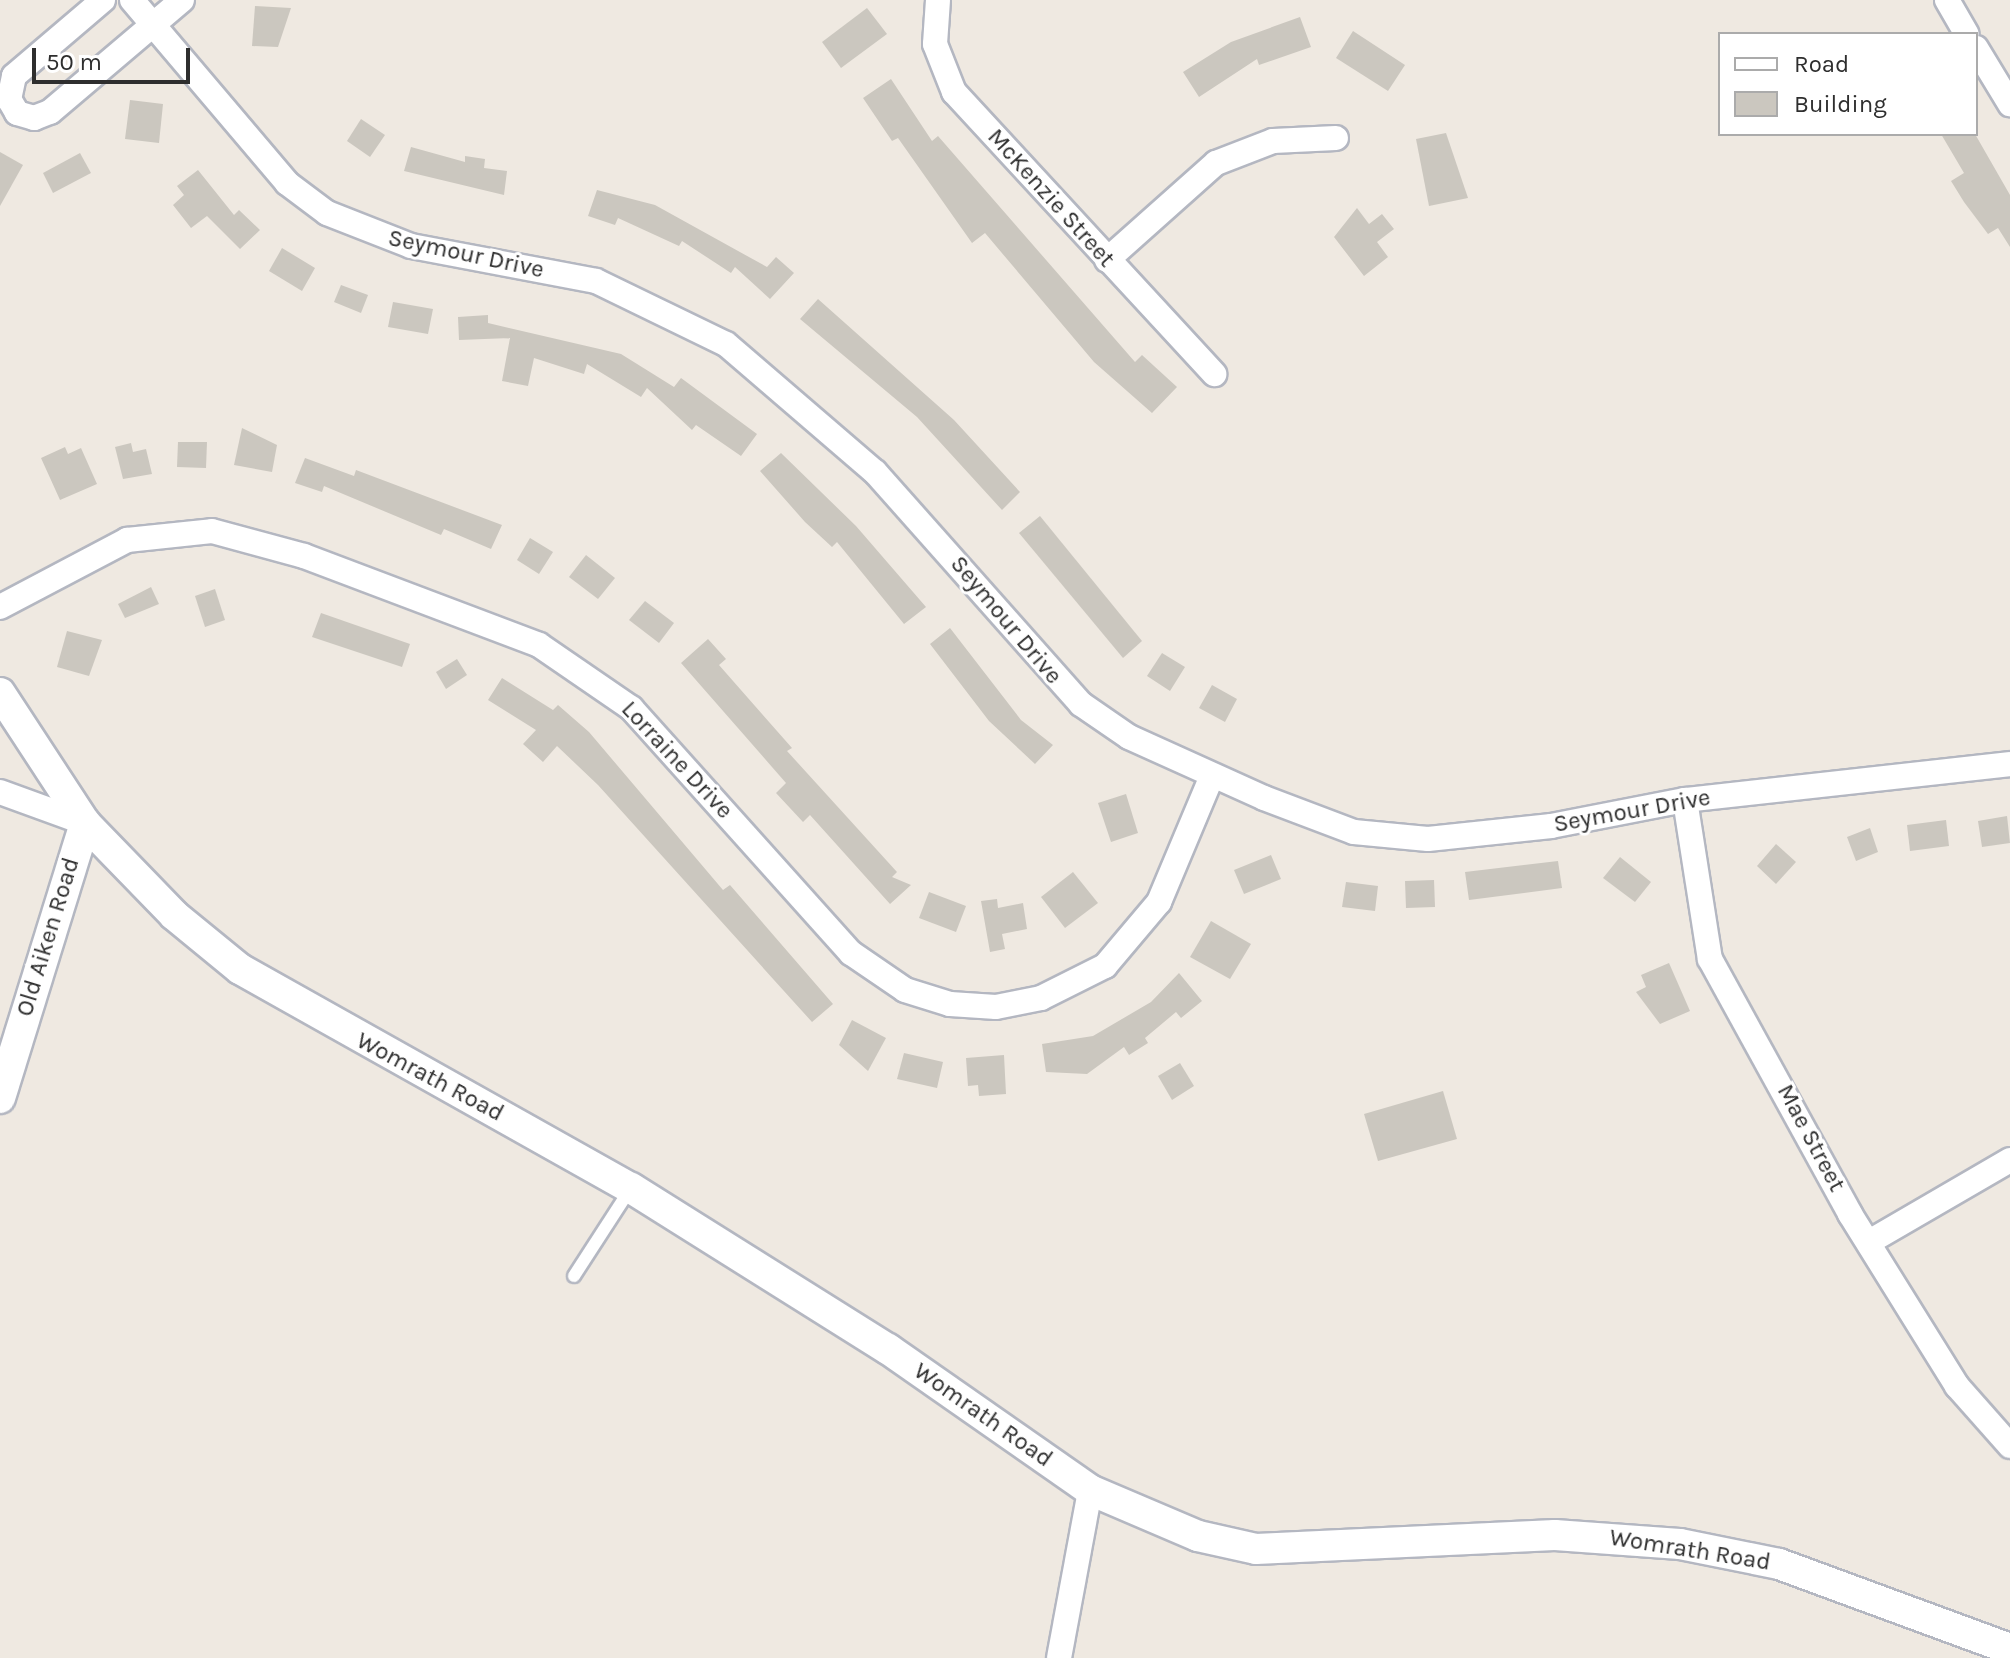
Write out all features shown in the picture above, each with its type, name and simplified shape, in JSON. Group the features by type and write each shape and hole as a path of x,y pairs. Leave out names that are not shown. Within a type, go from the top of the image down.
{"street":[{"path":"103,0 14,76 9,99 17,113 34,118 50,112 151,23 182,0"},
{"name":"Seymour Drive","path":"132,0 287,183 327,213 411,246 596,281 726,344 875,472 1081,704 1212,776 1354,832 1403,839 1551,826 1685,800 2010,764"},
{"name":"McKenzie Street","path":"938,0 935,44 954,92 1214,374"},
{"path":"1947,0 1966,32"},
{"path":"1978,51 2010,104"},
{"path":"1107,260 1216,163 1297,135 1336,138"},
{"name":"Lorraine Drive","path":"0,607 127,540 212,531 291,552 539,645 631,708 851,953 905,990 950,1004 996,1007 1041,998 1105,966 1159,902 1212,776"},
{"name":"Womrath Road","path":"0,693 85,823 174,915 240,969 631,1188 888,1349 1090,1490 1198,1536 1256,1549 1555,1535 1680,1544 1779,1564 2008,1643"},
{"path":"0,792 85,823"},
{"name":"Mae Street","path":"1685,800 1710,959 1869,1242 1957,1386 2010,1446"},
{"name":"Old Aiken Road","path":"0,1098 85,823"},
{"path":"1869,1242 2010,1160"},
{"path":"1059,1658 1090,1490"}],"lane":[{"path":"574,1276 631,1188"}],"building":[{"path":"255,6 291,8 278,47 252,46"},
{"path":"867,8 887,34 841,68 822,42"},
{"path":"1300,17 1311,47 1259,65 1257,59 1199,97 1183,72 1231,42"},
{"path":"1353,31 1405,65 1388,91 1336,58"},
{"path":"891,79 932,141 938,136 1135,362 1142,355 1177,387 1152,413 1094,362 985,233 972,243 898,138 892,141 863,98"},
{"path":"130,100 163,104 159,143 125,139"},
{"path":"361,119 385,135 370,157 347,141"},
{"path":"1446,133 1468,198 1429,206 1416,139"},
{"path":"1942,136 1976,136 2010,195 2010,247 1998,228 1988,234 1964,202 1951,181 1964,173"},
{"path":"411,147 465,162 465,156 485,159 484,168 507,171 504,195 404,171"},
{"path":"0,152 23,165 0,206"},
{"path":"80,153 91,173 53,193 43,173"},
{"path":"198,170 234,215 239,210 260,230 240,249 207,216 191,228 173,205 184,195 177,186"},
{"path":"597,190 655,205 767,267 776,257 794,273 770,299 735,267 731,273 682,241 679,246 618,218 615,225 588,216"},
{"path":"1357,208 1369,224 1382,214 1394,229 1377,242 1388,257 1364,276 1334,237"},
{"path":"282,248 315,268 302,291 269,271"},
{"path":"341,285 368,295 361,313 334,302"},
{"path":"818,299 954,420 1020,492 1002,510 917,417 800,319"},
{"path":"393,302 433,309 428,334 388,327"},
{"path":"488,315 488,323 621,354 674,387 681,378 757,434 741,456 696,425 692,430 647,388 641,397 587,364 584,374 534,358 528,386 502,381 510,338 459,340 458,317"},
{"path":"242,428 277,445 272,472 234,465"},
{"path":"178,442 207,442 206,468 177,467"},
{"path":"131,443 133,452 146,449 152,474 123,479 115,447"},
{"path":"65,447 68,454 81,448 97,484 60,500 41,458"},
{"path":"781,453 856,526 926,607 904,624 837,542 832,547 805,522 760,471"},
{"path":"305,458 354,476 356,470 502,525 491,549 444,529 441,535 324,486 322,492 295,483"},
{"path":"1040,516 1142,641 1123,658 1019,533"},
{"path":"530,538 553,552 539,574 517,560"},
{"path":"586,555 615,578 598,599 569,577"},
{"path":"151,587 159,604 125,618 118,604"},
{"path":"215,589 225,620 205,627 195,596"},
{"path":"645,601 674,623 659,643 629,620"},
{"path":"321,613 410,644 402,667 312,637"},
{"path":"950,628 1021,720 1053,745 1035,764 989,721 930,644"},
{"path":"67,631 102,640 89,676 57,667"},
{"path":"708,639 726,659 719,665 792,748 787,751 897,872 892,877 911,885 890,904 810,815 803,822 776,793 786,783 681,663"},
{"path":"1162,653 1185,667 1170,691 1147,676"},
{"path":"457,659 467,675 446,689 436,672"},
{"path":"502,678 553,710 558,705 589,732 723,890 730,885 833,1004 812,1022 598,785 557,746 543,762 523,744 536,730 488,700"},
{"path":"1212,685 1237,699 1225,722 1199,708"},
{"path":"1126,794 1138,833 1111,842 1098,803"},
{"path":"2007,816 2010,843 1982,847 1978,821"},
{"path":"1946,820 1949,846 1910,851 1907,825"},
{"path":"1870,828 1878,852 1856,861 1847,837"},
{"path":"1776,844 1796,862 1776,884 1757,866"},
{"path":"1271,855 1281,879 1244,894 1234,870"},
{"path":"1620,857 1651,882 1635,902 1603,878"},
{"path":"1558,861 1562,888 1469,900 1465,872"},
{"path":"1073,872 1098,903 1065,928 1041,897"},
{"path":"1434,880 1435,907 1406,908 1405,881"},
{"path":"1346,882 1378,886 1375,911 1342,907"},
{"path":"929,892 966,906 956,932 919,918"},
{"path":"997,899 998,908 1023,903 1027,929 1002,934 1005,949 990,952 981,901"},
{"path":"1211,921 1251,944 1230,979 1190,957"},
{"path":"1669,963 1690,1011 1660,1024 1636,992 1646,987 1641,975"},
{"path":"1179,973 1202,1001 1181,1018 1176,1012 1145,1038 1148,1043 1129,1055 1124,1047 1087,1074 1046,1072 1042,1044 1093,1036 1151,1002"},
{"path":"852,1020 886,1038 868,1071 839,1045"},
{"path":"904,1053 943,1062 937,1088 897,1079"},
{"path":"1004,1055 1006,1094 979,1096 978,1085 968,1086 966,1058"},
{"path":"1180,1063 1194,1086 1172,1100 1158,1076"},
{"path":"1443,1091 1457,1139 1378,1161 1364,1114"}]}
